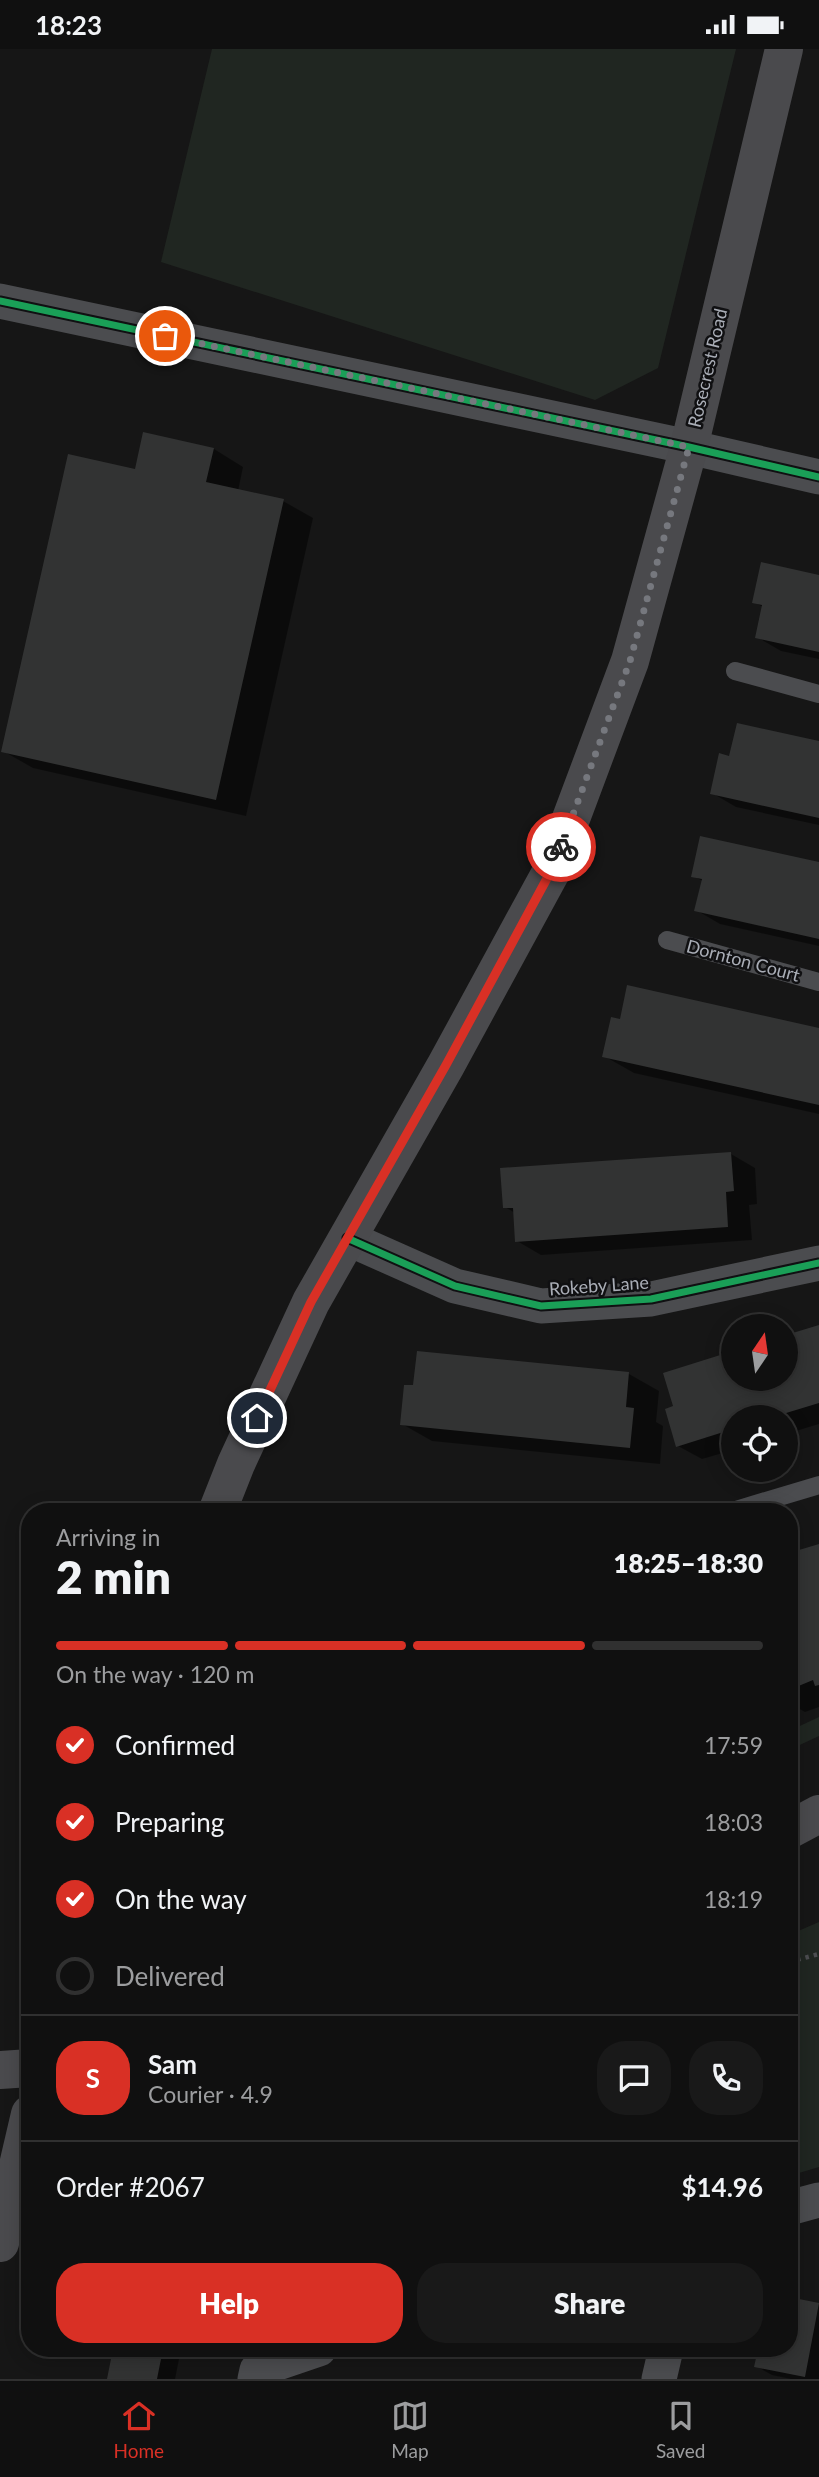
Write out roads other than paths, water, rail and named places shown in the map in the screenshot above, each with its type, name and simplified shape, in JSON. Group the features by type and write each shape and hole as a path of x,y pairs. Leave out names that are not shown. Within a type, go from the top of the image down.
{"main road":[{"name":"Rosecrest Road","path":"221,1503 305,1314 446,1065 551,871 630,661 689,447 784,49"},
{"path":"798,1825 819,1814"},
{"path":"0,2070 21,2069"},
{"path":"0,2242 21,2152"}],"street":[{"path":"0,301 819,477"},
{"name":"Rokeby Lane","path":"347,1238 454,1286 541,1306 651,1300 819,1263"},
{"path":"798,2206 819,2200"},
{"path":"256,2379 257,2371 296,2357"},
{"path":"659,2379 664,2357"}],"lane":[{"path":"735,671 819,694"},
{"name":"Dornton Court","path":"667,940 819,982"},
{"path":"759,1503 819,1485"}]}
